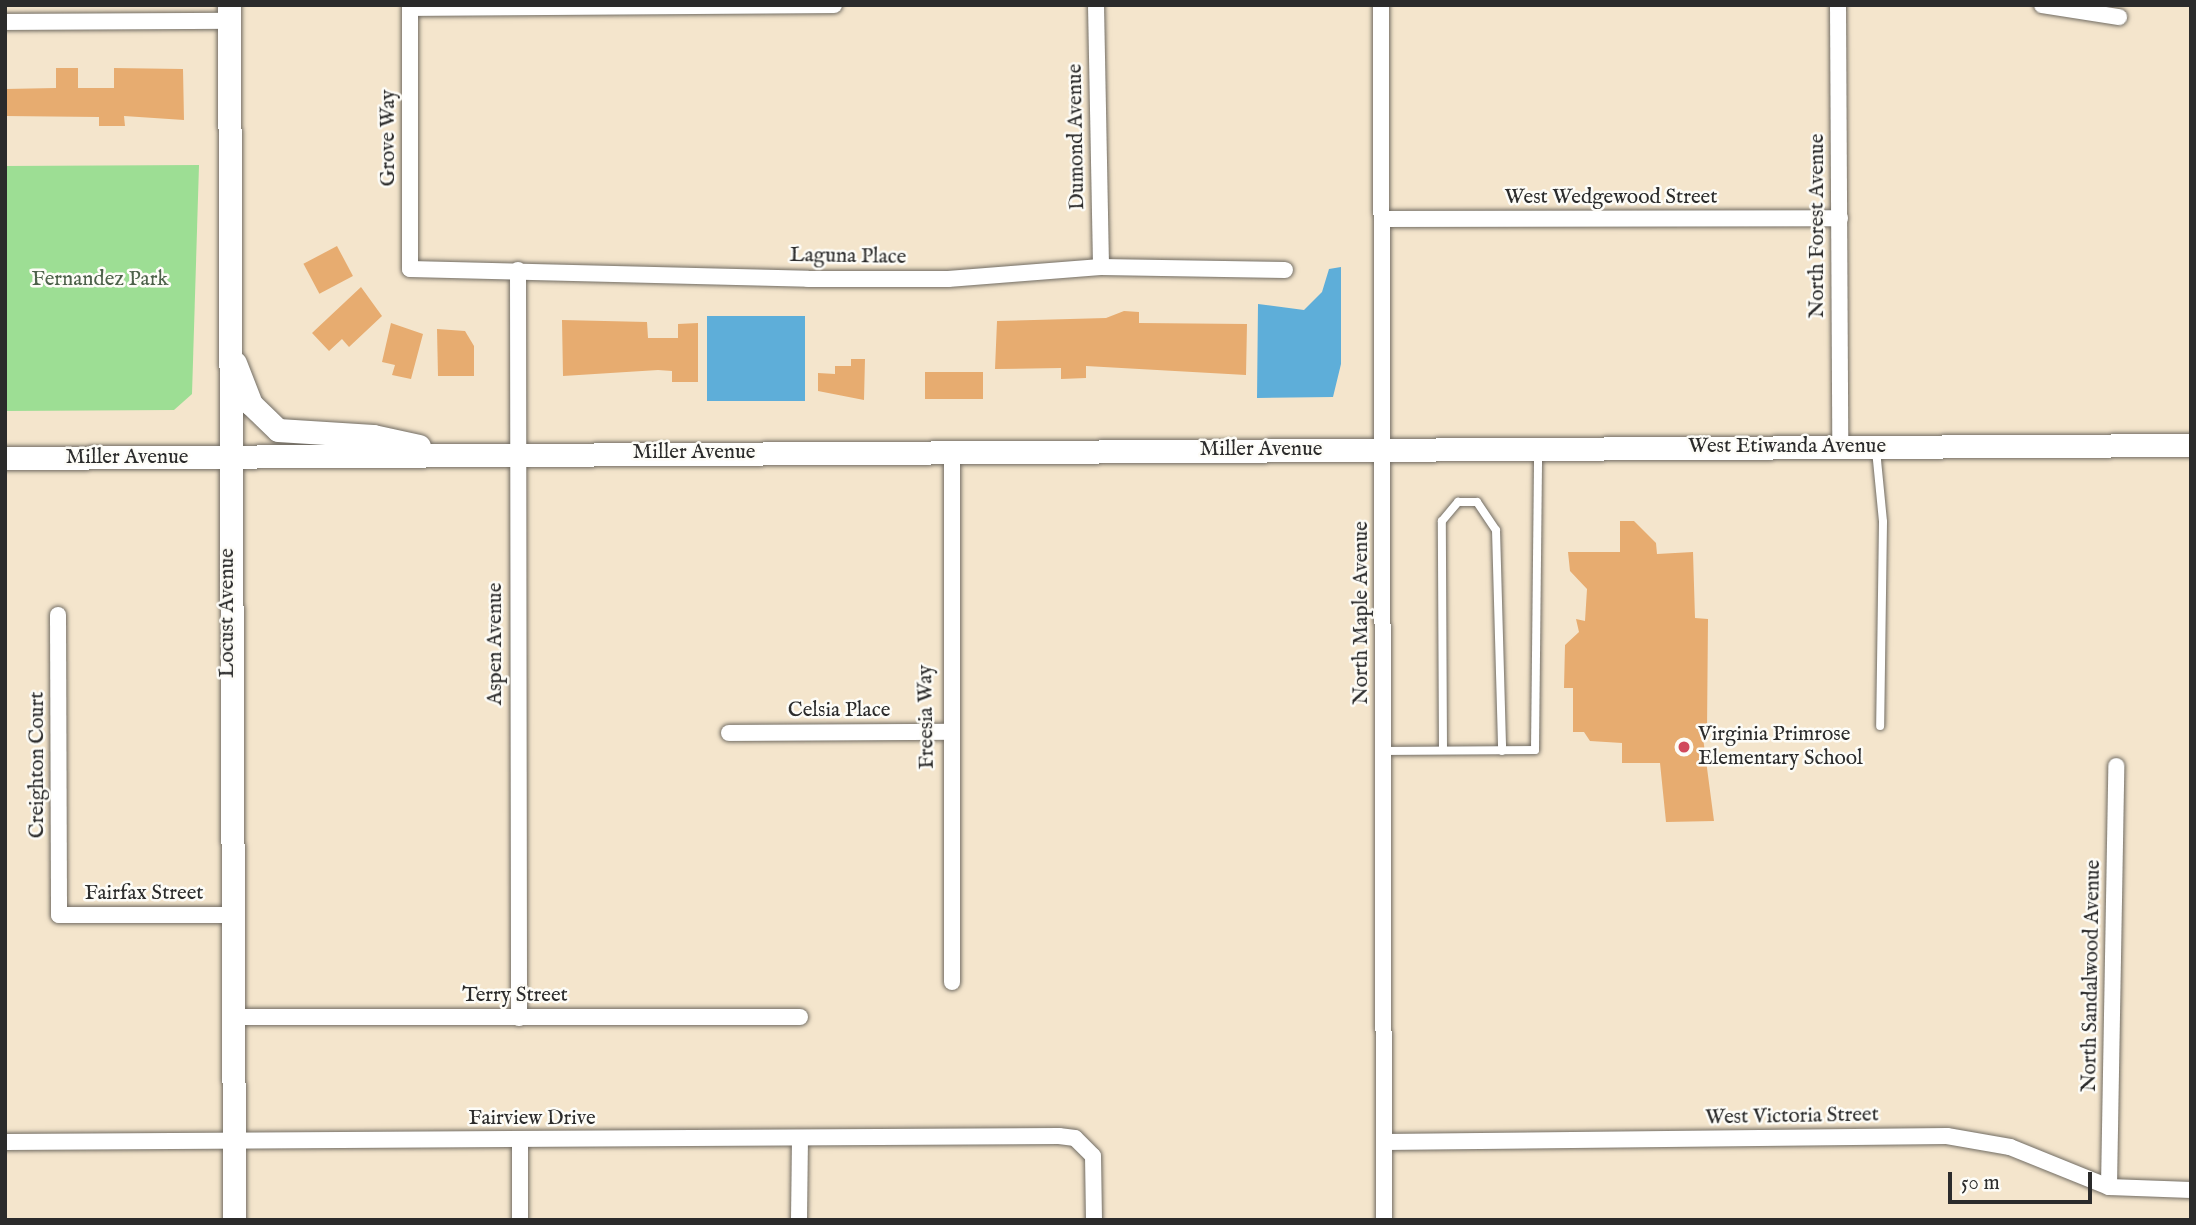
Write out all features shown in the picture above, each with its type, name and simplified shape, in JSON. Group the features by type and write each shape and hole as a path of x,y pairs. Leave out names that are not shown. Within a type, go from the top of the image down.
{"street":[{"path":"797,5 834,5"},
{"name":"Grove Way","path":"410,269 410,8 797,5"},
{"name":"Dumond Avenue","path":"1096,5 1101,267"},
{"name":"North Maple Avenue","path":"1381,5 1384,1220"},
{"name":"North Forest Avenue","path":"1838,5 1840,447"},
{"path":"2042,5 2119,17"},
{"path":"5,22 229,13"},
{"name":"Locust Avenue","path":"229,13 228,457 234,1220"},
{"name":"West Wedgewood Street","path":"1382,219 1840,218"},
{"name":"Laguna Place","path":"410,269 948,279 1101,267 1285,270"},
{"name":"Aspen Avenue","path":"518,270 516,454 519,1017"},
{"path":"229,346 251,404 278,430 373,436 460,455"},
{"name":"West Etiwanda Avenue","path":"1383,449 2191,445"},
{"name":"Miller Avenue","path":"5,458 1383,449"},
{"name":"Freesia Way","path":"952,452 949,732 952,982"},
{"name":"Creighton Court","path":"58,615 59,915"},
{"name":"Celsia Place","path":"729,733 949,732"},
{"name":"North Sandalwood Avenue","path":"2109,1187 2116,766"},
{"name":"Fairfax Street","path":"59,915 230,915"},
{"name":"Terry Street","path":"231,1017 800,1017"},
{"name":"Fairview Drive","path":"5,1142 1059,1136 1074,1138 1093,1156 1094,1220"},
{"name":"West Victoria Street","path":"1384,1142 1947,1136 2010,1147 2109,1187 2191,1190"},
{"path":"799,1220 800,1138"},
{"path":"520,1140 520,1220"}],"lane":[{"path":"1876,447 1882,522 1880,726"},
{"path":"1384,751 1535,750 1538,448"},
{"path":"1443,749 1442,521 1458,502 1477,502 1496,530 1502,751"}],"green space":[{"name":"Fernandez Park","path":"199,165 192,394 174,410 5,411 5,166"}],"water":[{"path":"1341,267 1341,364 1333,397 1257,398 1258,304 1304,310 1322,292 1329,269"},
{"path":"707,316 805,316 805,401 707,401"}],"building":[{"path":"56,68 78,68 78,88 114,88 114,68 183,69 184,120 124,116 125,126 99,126 99,117 5,116 5,89 56,88"},
{"path":"337,246 353,276 319,294 303,264"},
{"path":"361,287 382,316 349,347 342,339 329,351 312,333"},
{"path":"1124,311 1139,312 1139,323 1247,324 1246,375 1086,366 1086,378 1061,379 1061,368 995,369 997,321 1106,318"},
{"path":"562,320 647,322 648,338 678,338 678,324 698,323 698,382 672,382 672,371 658,370 563,376"},
{"path":"391,323 423,334 411,379 392,375 395,365 382,362"},
{"path":"437,329 465,331 474,346 474,376 438,376"},
{"path":"851,359 865,359 864,400 818,391 818,373 835,374 835,366 851,366"},
{"path":"925,372 983,372 983,399 925,399"},
{"path":"1620,521 1634,521 1656,543 1657,554 1693,552 1695,618 1708,619 1707,731 1702,730 1714,821 1666,822 1660,763 1622,763 1622,743 1590,741 1584,732 1573,732 1573,688 1564,688 1565,645 1579,632 1576,619 1585,621 1587,589 1570,571 1568,552 1620,552"}],"place":[{"name":"Virginia Primrose Elementary School","path":"1684,747"}]}
